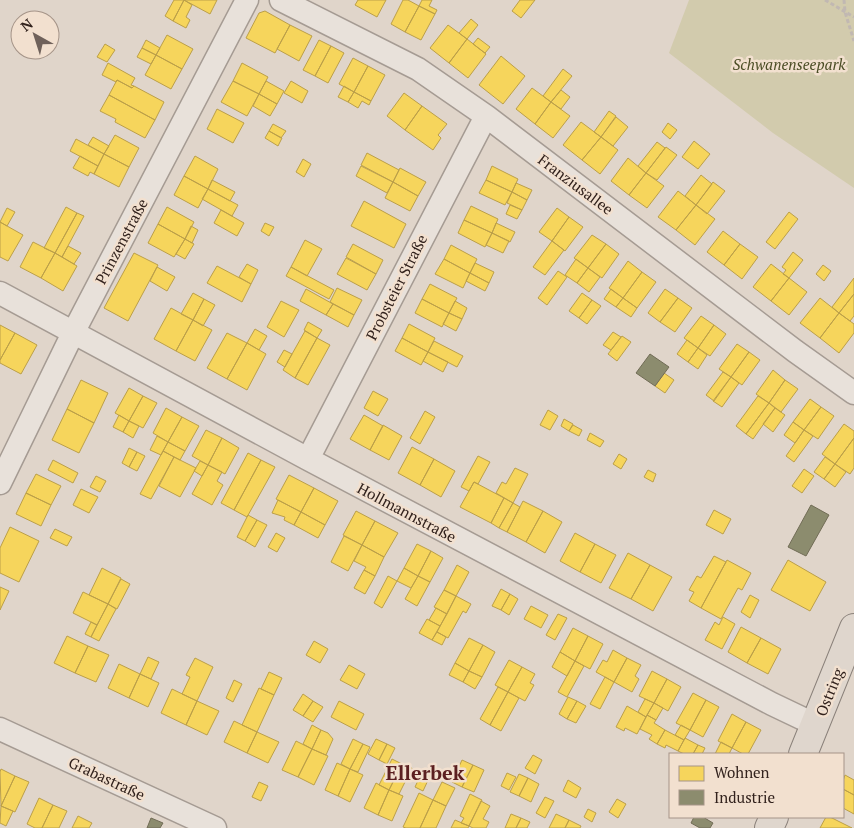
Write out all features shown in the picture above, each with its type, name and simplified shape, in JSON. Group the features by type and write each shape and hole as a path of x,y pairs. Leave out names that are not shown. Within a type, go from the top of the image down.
{"main road":[{"name":"Ostring","path":"803,753 854,628"}],"street":[{"name":"Prinzenstraße","path":"0,483 73,333 247,0"},
{"name":"Franziusallee","path":"281,0 418,69 486,116 787,345 854,393"},
{"name":"Probsteier Straße","path":"308,459 486,116"},
{"name":"Hollmannstraße","path":"0,293 308,459 772,704 816,725"},
{"name":"Grabastraße","path":"0,729 214,828"}],"path":[{"path":"825,0 854,17"},
{"path":"844,0 845,12 854,41"}],"green space":[{"name":"Schwanenseepark","path":"689,0 854,0 854,188 773,133 669,53"}],"building: Wohnen":[{"path":"174,0 184,0 173,21 165,16"},
{"path":"184,0 192,5 186,17 190,20 186,28 173,21"},
{"path":"184,0 217,0 210,14"},
{"path":"358,0 386,0 377,17 355,5"},
{"path":"403,0 408,0 419,6 405,32 391,24"},
{"path":"422,0 432,0 429,6 437,10 435,14 419,6"},
{"path":"520,0 535,0 521,18 512,11"},
{"path":"419,6 435,14 421,40 405,32"},
{"path":"265,11 290,25 275,53 246,38 259,13"},
{"path":"471,19 478,25 467,39 459,33"},
{"path":"290,25 312,36 299,61 277,49"},
{"path":"448,25 467,39 449,63 430,48"},
{"path":"167,35 193,49 182,69 156,55"},
{"path":"478,38 490,47 485,53 473,44"},
{"path":"467,39 486,54 468,78 449,63"},
{"path":"146,40 160,48 156,55 142,48"},
{"path":"319,40 331,46 315,76 303,70"},
{"path":"105,44 115,50 107,62 97,57"},
{"path":"331,46 344,53 328,83 315,76"},
{"path":"142,48 156,55 151,64 137,57"},
{"path":"156,55 182,69 171,89 145,75"},
{"path":"501,56 525,76 503,104 479,85"},
{"path":"353,58 368,66 354,92 339,84"},
{"path":"108,63 135,78 131,85 134,86 132,88 102,75"},
{"path":"242,63 268,77 259,94 233,81"},
{"path":"368,66 385,75 371,101 354,92"},
{"path":"563,69 572,76 551,102 543,96"},
{"path":"117,80 132,88 134,86 164,102 155,120 109,95"},
{"path":"233,81 259,94 247,116 221,102"},
{"path":"266,81 284,91 277,104 259,94"},
{"path":"291,81 308,91 302,103 284,93"},
{"path":"344,86 354,92 348,102 338,97"},
{"path":"532,88 551,102 535,124 516,109"},
{"path":"561,90 570,97 561,109 551,102"},
{"path":"354,92 371,101 369,105 362,101 358,108 348,102"},
{"path":"404,93 422,106 405,130 387,116"},
{"path":"259,94 277,104 270,116 253,106"},
{"path":"109,95 155,120 145,138 115,122 116,119 100,111"},
{"path":"551,102 570,116 553,138 535,124"},
{"path":"422,106 447,124 438,135 441,138 433,150 405,130"},
{"path":"217,109 244,123 233,143 207,129"},
{"path":"609,111 616,116 601,137 594,132"},
{"path":"616,117 628,127 613,146 601,137"},
{"path":"581,122 601,137 582,160 563,145"},
{"path":"668,123 677,130 670,139 662,132"},
{"path":"273,124 286,131 281,138 269,131"},
{"path":"269,131 282,138 278,146 265,138"},
{"path":"115,135 139,148 129,167 104,154"},
{"path":"93,137 109,146 104,154 88,145"},
{"path":"601,137 618,150 600,174 582,160"},
{"path":"76,139 104,154 98,166 70,151"},
{"path":"694,141 710,154 698,169 682,157"},
{"path":"657,142 665,148 646,173 638,166"},
{"path":"666,147 677,155 657,180 646,173"},
{"path":"367,153 399,170 393,182 361,165"},
{"path":"104,154 129,167 119,187 94,174"},
{"path":"80,156 98,166 94,174 90,172 88,176 73,168"},
{"path":"195,156 218,169 208,189 184,176"},
{"path":"628,158 646,173 629,195 611,181"},
{"path":"303,159 311,164 304,177 296,172"},
{"path":"361,166 393,182 387,193 356,176"},
{"path":"492,166 518,179 512,192 486,180"},
{"path":"400,168 426,182 418,196 393,182"},
{"path":"646,173 664,186 647,208 629,195"},
{"path":"701,175 712,184 696,205 685,196"},
{"path":"184,176 208,189 198,208 174,195"},
{"path":"212,180 235,192 230,201 208,189"},
{"path":"486,180 512,192 505,205 479,193"},
{"path":"393,182 418,196 410,211 385,198"},
{"path":"713,182 725,191 707,214 696,205"},
{"path":"516,183 532,190 527,200 512,192"},
{"path":"208,189 238,205 232,216 202,199"},
{"path":"678,191 696,205 676,230 658,217"},
{"path":"512,192 527,200 522,210 507,203"},
{"path":"364,201 406,224 394,248 351,226"},
{"path":"510,205 522,210 517,219 506,214"},
{"path":"696,205 715,219 695,245 676,230"},
{"path":"471,206 498,219 492,233 464,220"},
{"path":"66,207 77,213 55,253 44,248"},
{"path":"167,207 194,222 185,239 158,224"},
{"path":"7,208 15,212 7,226 0,222"},
{"path":"557,208 569,217 552,241 539,232"},
{"path":"221,210 244,223 237,236 214,223"},
{"path":"789,212 798,219 775,249 766,242"},
{"path":"77,213 84,216 62,257 55,253"},
{"path":"569,217 583,227 565,251 552,241"},
{"path":"464,220 492,233 485,247 458,233"},
{"path":"0,222 23,235 8,261 0,257"},
{"path":"265,223 274,227 269,236 261,231"},
{"path":"496,223 515,232 510,242 492,233"},
{"path":"158,224 185,239 174,257 148,243"},
{"path":"191,226 198,230 192,243 185,239"},
{"path":"723,231 740,244 724,265 707,252"},
{"path":"492,233 509,241 503,253 486,245"},
{"path":"592,235 606,244 588,268 574,258"},
{"path":"185,239 194,244 185,259 176,254"},
{"path":"305,240 322,249 307,276 291,267"},
{"path":"552,241 564,250 545,275 533,267"},
{"path":"33,242 55,253 41,278 20,267"},
{"path":"353,244 383,260 376,274 346,257"},
{"path":"606,244 619,254 602,278 588,268"},
{"path":"740,244 758,257 742,279 724,265"},
{"path":"451,245 477,259 470,273 444,259"},
{"path":"68,246 81,253 74,264 62,257"},
{"path":"793,252 803,260 789,278 783,274 786,270 782,267"},
{"path":"55,253 77,266 63,291 41,278"},
{"path":"134,253 158,265 128,321 104,308"},
{"path":"346,258 376,274 367,290 337,274"},
{"path":"444,259 470,273 463,288 435,274"},
{"path":"576,259 588,268 577,283 565,275"},
{"path":"628,261 642,272 623,298 609,288"},
{"path":"475,263 494,272 489,283 470,273"},
{"path":"247,264 258,270 251,284 239,277"},
{"path":"771,264 789,278 771,301 753,287"},
{"path":"823,265 831,271 824,281 816,274"},
{"path":"217,266 251,284 242,302 207,283"},
{"path":"157,267 175,277 167,291 150,281"},
{"path":"291,267 334,290 329,299 286,276"},
{"path":"588,268 600,277 589,292 577,283"},
{"path":"558,271 567,277 547,305 538,298"},
{"path":"642,272 656,282 637,308 623,298"},
{"path":"470,273 489,283 485,291 466,281"},
{"path":"789,278 807,292 789,315 771,301"},
{"path":"854,278 854,294 839,313 832,307"},
{"path":"430,284 457,298 449,313 422,299"},
{"path":"337,288 362,300 354,315 330,302"},
{"path":"306,289 333,304 326,315 300,301"},
{"path":"611,289 623,298 616,307 604,299"},
{"path":"665,289 678,298 660,322 648,313"},
{"path":"193,293 204,299 193,320 181,314"},
{"path":"582,293 592,300 579,318 569,311"},
{"path":"854,294 854,316 850,321 839,313"},
{"path":"623,298 637,308 631,317 616,307"},
{"path":"678,298 692,308 675,332 660,322"},
{"path":"820,298 839,313 820,338 800,323"},
{"path":"204,299 215,305 203,326 193,320"},
{"path":"422,299 449,313 442,327 415,313"},
{"path":"592,300 601,306 587,324 579,318"},
{"path":"281,301 299,310 284,337 267,327"},
{"path":"455,301 467,308 462,319 449,313"},
{"path":"333,304 354,315 348,327 326,315"},
{"path":"171,308 193,320 176,351 154,339"},
{"path":"449,313 462,319 456,331 443,324"},
{"path":"839,313 854,324 854,333 839,353 820,338"},
{"path":"701,316 714,325 698,348 684,338"},
{"path":"193,320 212,330 195,361 176,351"},
{"path":"308,322 322,330 317,338 304,330"},
{"path":"409,324 435,338 428,352 402,338"},
{"path":"0,325 15,333 0,360"},
{"path":"714,325 726,334 710,356 698,348"},
{"path":"255,329 267,336 259,350 247,343"},
{"path":"305,331 317,338 295,378 283,370"},
{"path":"613,332 621,337 611,350 603,345"},
{"path":"15,333 37,345 21,374 0,363"},
{"path":"227,333 247,343 227,379 207,368"},
{"path":"622,336 631,342 617,361 608,354"},
{"path":"317,338 330,345 308,385 295,378"},
{"path":"402,338 428,352 421,365 395,351"},
{"path":"687,340 698,348 688,362 677,354"},
{"path":"434,341 463,356 457,367 428,352"},
{"path":"247,343 266,354 247,390 227,379"},
{"path":"737,344 749,352 731,377 719,369"},
{"path":"698,348 707,355 698,369 688,362"},
{"path":"284,350 292,354 285,367 277,362"},
{"path":"428,352 448,362 443,372 423,361"},
{"path":"749,352 760,360 742,385 731,377"},
{"path":"773,370 785,380 769,403 756,394"},
{"path":"723,372 731,377 714,401 706,395"},
{"path":"664,373 674,380 665,393 655,386"},
{"path":"731,377 739,383 722,407 713,401"},
{"path":"81,380 108,393 94,423 67,409"},
{"path":"785,380 798,389 781,412 769,403"},
{"path":"129,388 143,396 129,421 115,413"},
{"path":"373,391 388,399 378,416 364,408"},
{"path":"143,396 157,403 143,428 129,421"},
{"path":"758,396 769,403 746,434 736,426"},
{"path":"810,399 821,407 804,430 793,422"},
{"path":"769,403 775,408 753,439 746,434"},
{"path":"821,407 834,416 818,439 804,430"},
{"path":"166,408 182,417 168,442 153,433"},
{"path":"775,408 785,415 773,432 763,424"},
{"path":"67,409 94,423 79,453 52,440"},
{"path":"548,410 558,416 550,430 540,425"},
{"path":"425,411 435,417 420,444 410,438"},
{"path":"119,415 129,421 123,432 113,427"},
{"path":"364,415 383,426 370,450 350,439"},
{"path":"182,417 199,426 185,451 168,442"},
{"path":"564,419 573,424 569,431 561,426"},
{"path":"129,421 139,426 133,438 123,432"},
{"path":"793,422 804,430 795,443 784,435"},
{"path":"844,424 854,431 854,438 835,464 822,454"},
{"path":"383,425 402,436 389,460 370,450"},
{"path":"573,425 582,430 579,436 569,431"},
{"path":"206,430 222,438 208,465 192,456"},
{"path":"804,430 813,436 794,462 786,456"},
{"path":"590,433 604,441 600,447 587,440"},
{"path":"157,436 168,442 161,455 150,450"},
{"path":"222,438 239,448 225,474 208,465"},
{"path":"854,438 854,468 850,474 835,464"},
{"path":"168,442 185,451 180,460 163,451"},
{"path":"412,447 434,459 420,485 398,473"},
{"path":"129,448 137,452 129,467 122,463"},
{"path":"163,451 174,457 151,499 140,494"},
{"path":"137,452 145,456 137,471 129,467"},
{"path":"248,453 261,460 234,510 221,503"},
{"path":"619,454 627,459 621,469 613,464"},
{"path":"478,456 490,462 478,484 474,482 469,491 461,487"},
{"path":"174,457 196,468 180,497 159,486"},
{"path":"825,457 835,464 824,479 814,472"},
{"path":"434,459 455,471 441,497 420,485"},
{"path":"53,460 78,473 73,483 48,470"},
{"path":"261,460 275,467 247,517 234,510"},
{"path":"200,461 208,465 202,476 194,471"},
{"path":"835,464 846,472 835,487 824,479"},
{"path":"208,465 222,472 217,481 223,485 212,505 192,494"},
{"path":"515,468 528,474 513,503 496,493 502,482 506,484"},
{"path":"804,469 814,476 802,493 792,486"},
{"path":"648,470 656,474 653,482 644,477"},
{"path":"36,474 61,486 51,505 26,493"},
{"path":"289,475 314,488 301,512 276,499"},
{"path":"96,476 106,481 100,492 90,487"},
{"path":"474,482 504,498 491,523 460,507"},
{"path":"314,488 338,501 325,525 301,512"},
{"path":"81,489 98,497 89,513 73,505"},
{"path":"26,493 51,505 41,526 16,514"},
{"path":"504,498 513,503 499,528 491,523"},
{"path":"278,500 301,512 294,525 284,520 285,517 272,513"},
{"path":"523,501 543,511 526,542 507,532"},
{"path":"513,503 520,507 507,532 499,528"},
{"path":"714,510 731,519 723,534 706,525"},
{"path":"356,511 375,521 362,545 343,535"},
{"path":"543,511 562,522 545,553 526,542"},
{"path":"301,512 325,525 318,538 294,525"},
{"path":"248,515 257,520 245,541 237,537"},
{"path":"257,520 267,525 255,547 245,541"},
{"path":"375,521 398,533 384,557 362,545"},
{"path":"10,527 39,541 19,582 0,573 0,548"},
{"path":"55,529 72,537 67,546 50,538"},
{"path":"276,533 285,538 277,552 268,547"},
{"path":"575,533 595,544 580,572 560,561"},
{"path":"344,536 362,545 348,571 331,562"},
{"path":"417,544 431,551 418,576 404,568"},
{"path":"595,544 616,555 601,583 580,572"},
{"path":"362,545 384,557 375,576 364,570 366,567 354,561"},
{"path":"431,551 443,558 430,582 418,576"},
{"path":"628,553 650,565 631,599 609,588"},
{"path":"714,556 726,562 701,608 689,601 694,592 689,590 697,576 701,578"},
{"path":"727,560 751,573 742,590 738,588 721,619 701,608"},
{"path":"788,560 826,582 810,611 771,590"},
{"path":"457,565 469,572 456,596 444,590"},
{"path":"650,565 672,577 653,611 631,599"},
{"path":"102,568 121,578 108,604 89,595"},
{"path":"404,568 418,576 411,588 397,581"},
{"path":"364,570 375,576 365,594 354,588"},
{"path":"388,576 397,581 382,608 374,603"},
{"path":"418,576 430,582 417,606 405,599"},
{"path":"121,579 130,584 117,609 108,604"},
{"path":"0,587 9,591 0,610"},
{"path":"501,589 510,594 501,610 492,606"},
{"path":"444,590 456,596 447,614 434,607"},
{"path":"83,592 108,604 97,625 73,613"},
{"path":"510,594 518,599 509,615 501,610"},
{"path":"750,595 759,600 750,618 741,612"},
{"path":"456,596 471,604 466,613 463,611 448,638 437,632"},
{"path":"108,604 116,609 99,641 91,637"},
{"path":"531,606 548,615 541,628 524,619"},
{"path":"436,608 447,614 440,626 429,620"},
{"path":"558,614 567,618 555,640 546,635"},
{"path":"723,617 735,624 722,649 705,640 715,622 719,625"},
{"path":"427,619 440,626 432,640 419,633"},
{"path":"91,622 97,625 91,637 85,634"},
{"path":"741,627 761,638 747,663 728,652"},
{"path":"573,628 588,636 575,661 560,652"},
{"path":"437,632 446,637 442,645 432,640"},
{"path":"67,636 88,646 75,673 54,663"},
{"path":"588,636 603,644 590,669 575,661"},
{"path":"469,638 483,645 469,671 455,663"},
{"path":"761,638 781,649 768,674 747,663"},
{"path":"314,641 328,649 320,663 306,655"},
{"path":"483,645 495,652 482,677 469,671"},
{"path":"88,646 109,655 96,682 75,673"},
{"path":"613,650 627,658 614,682 596,672 603,660 607,662"},
{"path":"560,652 575,661 567,676 552,667"},
{"path":"148,657 159,662 151,679 140,674"},
{"path":"195,658 213,667 197,701 182,694 190,677 186,675"},
{"path":"627,658 641,665 635,676 639,679 632,692 614,682"},
{"path":"509,660 522,667 508,692 495,685"},
{"path":"575,661 584,666 567,697 558,692"},
{"path":"455,663 469,671 463,682 449,675"},
{"path":"119,664 140,674 129,698 108,688"},
{"path":"349,665 365,674 357,689 340,680"},
{"path":"522,667 535,674 530,683 534,685 525,701 508,692"},
{"path":"469,671 482,677 475,689 463,682"},
{"path":"652,671 667,679 654,703 639,696"},
{"path":"269,672 282,678 274,695 261,689"},
{"path":"140,674 159,683 148,707 129,698"},
{"path":"605,677 614,682 600,709 590,704"},
{"path":"667,679 681,687 668,711 654,703"},
{"path":"234,680 242,684 233,702 226,698"},
{"path":"498,687 508,692 490,725 480,719"},
{"path":"259,688 274,695 257,732 242,725"},
{"path":"172,689 197,701 186,725 161,713"},
{"path":"508,692 519,698 501,731 490,725"},
{"path":"693,693 706,700 690,730 676,723"},
{"path":"303,694 313,701 303,716 293,710"},
{"path":"568,697 577,701 567,719 559,714"},
{"path":"645,699 654,703 646,717 638,712"},
{"path":"706,700 719,707 703,737 690,730"},
{"path":"197,701 219,711 207,735 186,725"},
{"path":"313,701 323,707 313,722 303,716"},
{"path":"339,701 364,714 356,730 331,717"},
{"path":"577,701 586,706 576,723 567,719"},
{"path":"654,703 663,708 656,720 647,715"},
{"path":"627,706 646,717 637,734 625,728 624,731 616,727"},
{"path":"732,714 746,722 732,748 718,741"},
{"path":"647,715 656,720 654,723 665,730 657,744 649,739 652,735 640,729"},
{"path":"234,721 257,732 247,753 224,742"},
{"path":"746,722 761,730 749,753 741,753 732,748"},
{"path":"312,725 321,730 312,749 303,744"},
{"path":"681,725 690,730 684,740 675,735"},
{"path":"321,730 328,733 333,739 326,755 312,749"},
{"path":"665,730 684,740 678,751 666,745 665,748 657,744"},
{"path":"257,732 279,742 268,763 247,753"},
{"path":"685,738 698,745 694,753 678,751"},
{"path":"353,739 363,744 350,769 341,764"},
{"path":"376,739 387,744 379,760 368,754"},
{"path":"296,741 312,749 298,777 282,770"},
{"path":"721,742 732,748 730,753 716,753"},
{"path":"363,744 370,747 358,772 350,769"},
{"path":"387,744 395,748 387,764 379,760"},
{"path":"698,745 705,748 702,753 694,753"},
{"path":"312,749 328,756 314,785 298,777"},
{"path":"533,755 542,760 535,774 525,768"},
{"path":"392,759 402,764 389,790 379,785"},
{"path":"462,760 473,765 462,787 452,782"},
{"path":"337,763 350,769 338,796 325,790"},
{"path":"402,764 412,768 399,794 389,790"},
{"path":"473,765 484,770 474,792 462,787"},
{"path":"1,769 15,776 1,806 0,772"},
{"path":"350,769 363,775 350,802 338,796"},
{"path":"422,772 430,776 423,791 415,787"},
{"path":"507,773 516,777 509,790 501,786"},
{"path":"519,774 528,778 519,796 510,792"},
{"path":"845,775 854,780 854,795 844,790"},
{"path":"15,776 29,782 15,812 1,806"},
{"path":"528,778 539,784 531,802 519,796"},
{"path":"568,780 581,788 576,798 563,791"},
{"path":"259,782 268,786 261,801 252,797"},
{"path":"442,782 455,788 446,806 433,800"},
{"path":"376,783 389,790 378,815 364,808"},
{"path":"389,790 403,796 392,821 378,815"},
{"path":"844,790 854,795 854,814 844,809"},
{"path":"419,793 433,800 420,828 403,827"},
{"path":"470,794 482,800 469,826 461,823 464,818 460,816"},
{"path":"545,797 554,801 545,818 536,813"},
{"path":"39,798 53,805 42,828 35,828 27,824"},
{"path":"617,799 626,804 618,818 609,812"},
{"path":"433,800 446,806 436,828 420,828"},
{"path":"481,801 490,806 483,819 489,822 486,828 473,828 469,826"},
{"path":"53,805 67,811 59,828 42,828"},
{"path":"1,806 13,811 6,826 0,823"},
{"path":"588,809 596,813 592,822 584,817"},
{"path":"511,814 521,818 516,828 505,828"},
{"path":"556,814 569,820 565,828 549,828"},
{"path":"78,816 92,823 89,828 72,828"},
{"path":"521,818 530,822 527,828 516,828"},
{"path":"825,818 832,818 852,828 820,828"},
{"path":"455,820 469,826 468,828 451,828"},
{"path":"569,820 581,826 580,828 565,828"}],"building: Industrie":[{"path":"650,354 669,367 655,386 636,373"},
{"path":"811,505 829,515 806,556 788,547"},
{"path":"151,818 163,823 160,828 147,828"},
{"path":"694,818 705,818 713,823 710,828 700,828 691,823"}],"district":[{"name":"Ellerbek","path":"425,772"}]}
